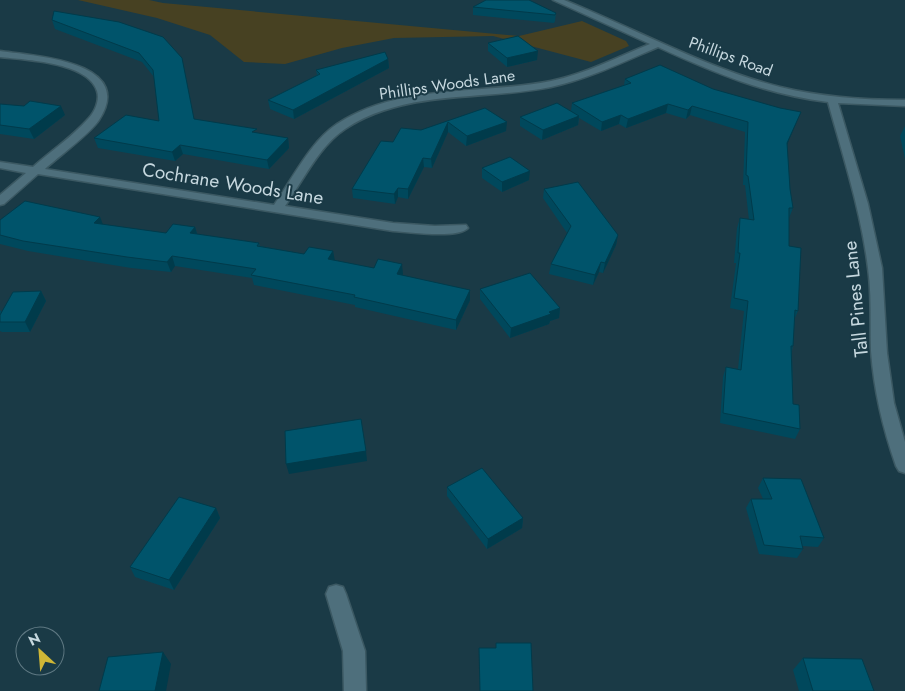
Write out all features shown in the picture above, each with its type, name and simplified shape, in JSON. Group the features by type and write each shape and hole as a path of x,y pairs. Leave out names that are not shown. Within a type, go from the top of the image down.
{"street":[{"name":"Phillips Road","path":"557,0 658,44 747,80 776,89 832,99 905,104"},
{"name":"Phillips Woods Lane","path":"278,208 327,138 340,127 372,110 416,101 551,84 593,71 658,44"},
{"path":"0,54 77,67 91,74 100,83 104,94 101,107 94,120 0,201"},
{"name":"Tall Pines Lane","path":"832,99 860,197 874,261 881,375 894,438 905,466"},
{"name":"Cochrane Woods Lane","path":"0,165 393,227 434,230 462,228"},
{"path":"336,594 354,651 355,691"}],"shaded area":[{"path":"78,0 149,0 163,3 519,36 582,21 626,41 629,46 591,62 493,36 394,38 342,48 285,64 244,62 210,35 157,18"}],"building":[{"path":"486,0 529,0 556,13 555,15 473,7"},
{"path":"54,11 119,22 163,37 182,58 194,119 257,129 252,132 288,138 267,160 180,145 172,152 94,138 126,115 159,121 153,70 139,53 52,20"},
{"path":"518,36 538,51 507,58 488,43"},
{"path":"385,52 388,59 293,110 268,100 320,74 316,70"},
{"path":"660,65 713,89 801,112 787,143 793,208 789,208 789,246 801,248 798,311 795,310 793,346 791,346 793,404 799,405 800,429 723,413 726,367 741,370 748,301 734,298 740,253 738,253 740,218 754,220 748,176 746,175 748,122 692,106 688,110 668,104 628,119 621,115 602,122 572,103 631,83 625,79"},
{"path":"30,101 61,106 29,129 0,125 0,104 24,106"},
{"path":"557,103 579,116 543,130 520,117"},
{"path":"485,108 507,122 467,136 448,122 431,159 423,158 408,189 398,188 394,194 352,189 381,141 393,142 401,128 421,130"},
{"path":"510,157 530,171 502,182 482,168"},
{"path":"578,182 618,235 605,263 601,262 595,275 551,264 571,226 544,189"},
{"path":"25,201 100,217 94,223 166,233 173,224 195,227 190,233 259,243 257,246 304,254 309,247 333,251 328,259 374,268 378,259 402,264 397,274 470,290 456,320 354,297 355,295 251,275 256,269 172,256 167,262 127,257 23,241 0,235 0,220"},
{"path":"530,273 560,308 549,312 551,314 511,328 480,289"},
{"path":"41,291 25,322 0,322 0,315 13,292"},
{"path":"361,419 366,451 286,464 285,431"},
{"path":"482,468 523,518 488,539 447,487"},
{"path":"763,478 801,479 824,538 800,536 803,549 764,545 751,499 772,499"},
{"path":"179,497 216,508 169,580 130,567"},
{"path":"496,643 531,643 533,691 480,691 479,648 496,648"},
{"path":"163,652 155,691 99,691 108,657"},
{"path":"803,658 862,659 874,691 813,691"}]}
